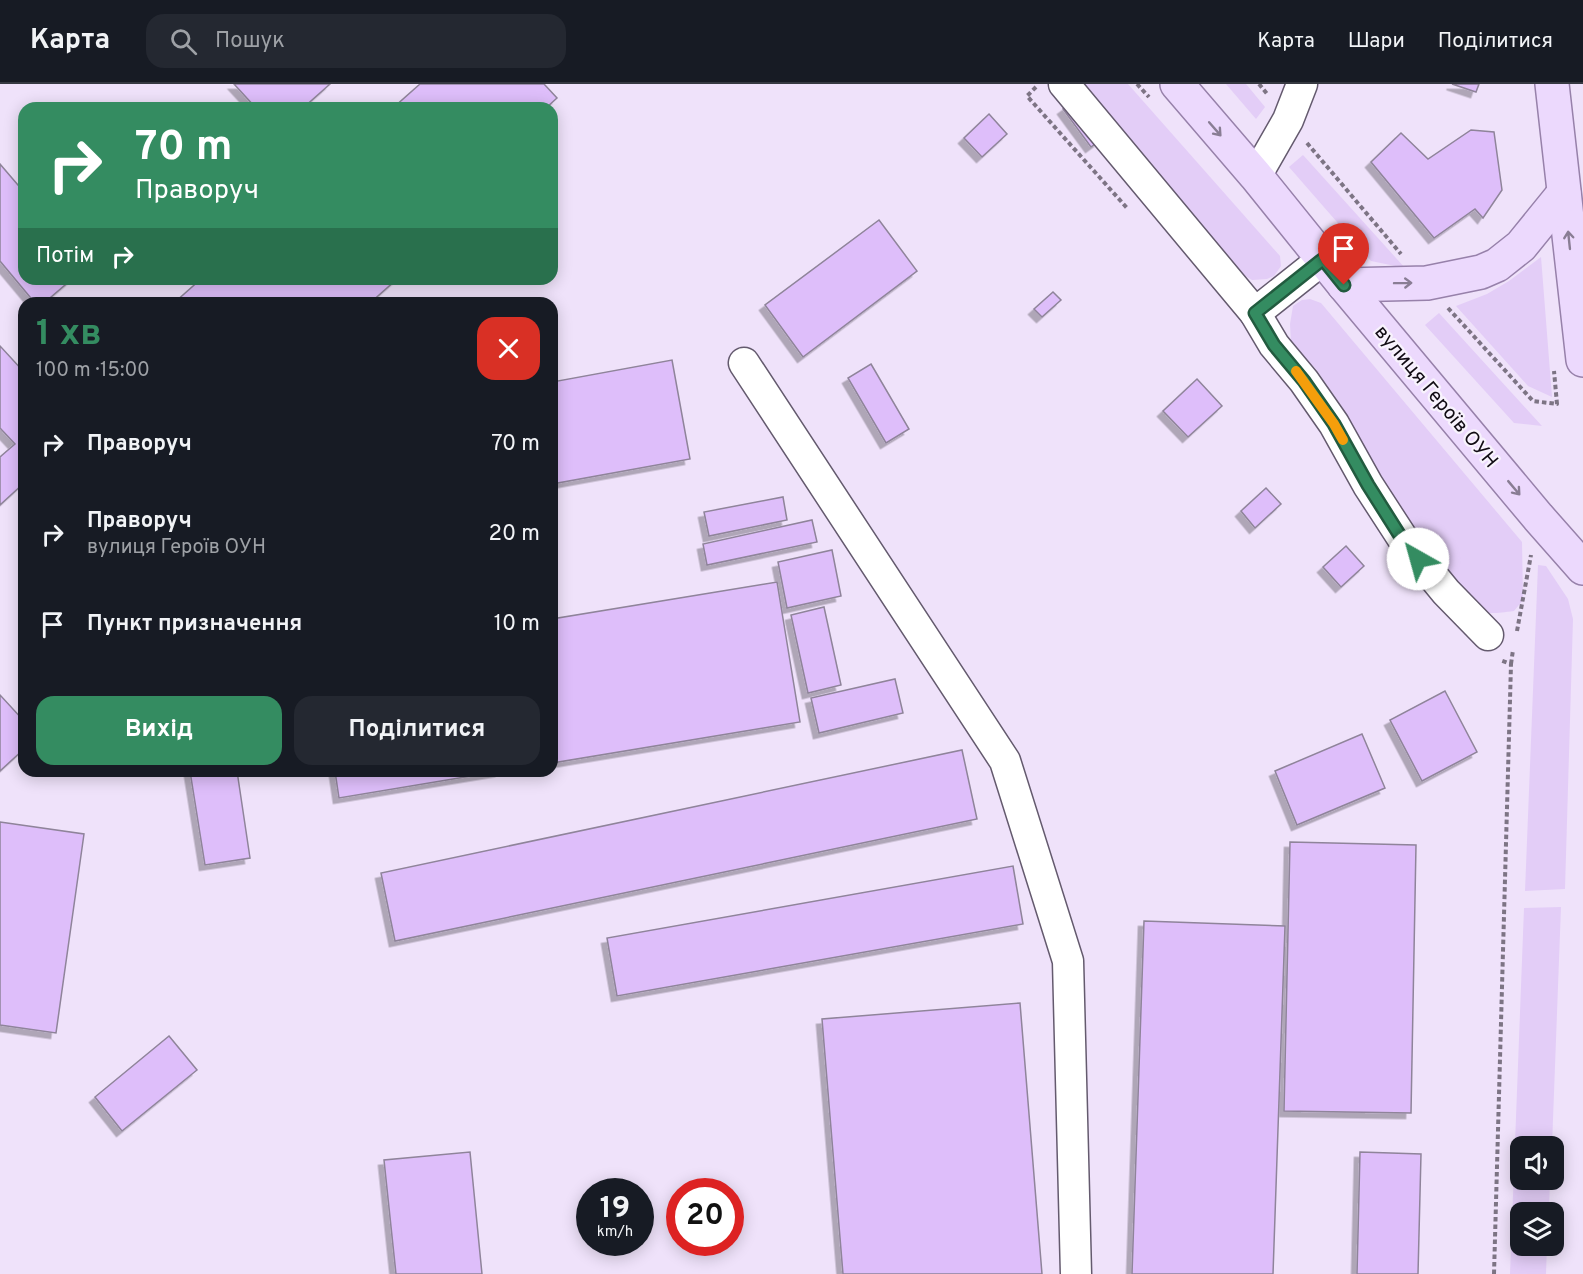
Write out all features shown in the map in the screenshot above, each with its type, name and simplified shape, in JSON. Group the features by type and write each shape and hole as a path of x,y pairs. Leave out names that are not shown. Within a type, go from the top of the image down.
{"main road":[{"name":"вулиця Героїв ОУН","path":"1177,84 1583,568"},
{"path":"1552,84 1583,360"},
{"path":"1344,285 1427,283 1481,272 1497,265 1521,246 1564,193"}],"lane":[{"path":"1064,84 1255,313 1274,345 1304,381 1334,424 1368,485 1404,542 1490,646"},
{"path":"1256,176 1288,120 1302,84"},
{"path":"1255,313 1323,259"},
{"path":"744,363 1005,760 1068,961 1076,1274"}],"path":[{"path":"1038,84 1027,96 1131,212"},
{"path":"1259,84 1403,255"},
{"path":"1447,307 1533,401 1557,404"},
{"path":"1494,1274 1511,664 1532,552"},
{"path":"1490,646 1511,664"}],"shaded area":[{"path":"1080,84 1128,84 1280,256 1281,266 1274,276 1252,280 1242,274"},
{"path":"1226,84 1246,84 1265,107 1256,119"},
{"path":"1303,155 1405,268 1371,261 1289,167"},
{"path":"1541,257 1552,397 1528,386 1456,306 1487,294"},
{"path":"1310,299 1321,303 1522,542 1523,600 1514,611 1492,613 1479,608 1384,491 1355,445 1351,422 1342,407 1316,369 1291,342 1290,324 1293,306 1302,300"},
{"path":"1439,313 1542,426 1514,423 1425,325"},
{"path":"1538,565 1546,566 1568,599 1573,619 1565,889 1525,891"},
{"path":"1561,907 1552,1136 1515,1136 1524,908"},
{"path":"1513,1190 1550,1190 1549,1202 1513,1202"},
{"path":"1511,1256 1547,1256 1546,1274 1510,1274"}],"building":[{"path":"234,84 330,84 310,102 250,102"},
{"path":"420,84 544,84 557,98 553,102 400,102"},
{"path":"1452,84 1479,84 1476,92"},
{"path":"1071,103 1099,141 1091,147 1063,109"},
{"path":"989,114 1007,134 982,157 964,138"},
{"path":"1471,130 1494,132 1502,190 1483,218 1475,209 1434,238 1371,162 1401,133 1428,159"},
{"path":"0,164 18,185 18,283 0,261"},
{"path":"879,220 917,271 803,357 765,305"},
{"path":"20,285 65,285 51,297 30,297"},
{"path":"194,285 390,285 377,297 181,297"},
{"path":"1053,292 1061,300 1042,317 1034,309"},
{"path":"0,346 18,366 18,488 0,505 0,457 15,444 0,428"},
{"path":"672,360 690,459 558,483 558,381"},
{"path":"871,364 909,429 886,443 848,378"},
{"path":"1197,379 1222,406 1188,437 1163,411"},
{"path":"1266,488 1281,504 1255,528 1241,511"},
{"path":"783,497 787,520 709,536 704,512"},
{"path":"812,520 817,542 707,565 703,544"},
{"path":"1346,546 1364,566 1341,587 1323,567"},
{"path":"832,550 841,596 787,608 778,562"},
{"path":"777,582 800,722 558,762 558,618"},
{"path":"824,607 841,685 808,693 791,615"},
{"path":"895,679 903,713 819,733 811,698"},
{"path":"1445,691 1477,752 1422,781 1390,720"},
{"path":"0,695 18,714 18,754 0,771"},
{"path":"1362,734 1385,788 1297,825 1275,771"},
{"path":"962,750 977,819 395,941 381,873"},
{"path":"191,777 238,777 250,858 205,865"},
{"path":"336,777 465,777 339,798"},
{"path":"0,822 84,834 56,1033 0,1025"},
{"path":"1290,842 1416,845 1411,1113 1284,1111"},
{"path":"1013,866 1023,924 617,996 607,938"},
{"path":"1144,921 1285,926 1273,1274 1132,1274"},
{"path":"1020,1003 1042,1274 843,1274 822,1019"},
{"path":"169,1036 197,1070 122,1131 95,1097"},
{"path":"470,1152 482,1274 396,1274 384,1160"},
{"path":"1360,1152 1421,1154 1418,1274 1357,1274"}],"slow traffic":[{"path":"1296,371 1343,440"}],"route":[{"path":"1344,285 1323,259 1255,313 1274,345 1304,381 1334,424 1368,485 1404,542 1418,559"}]}
